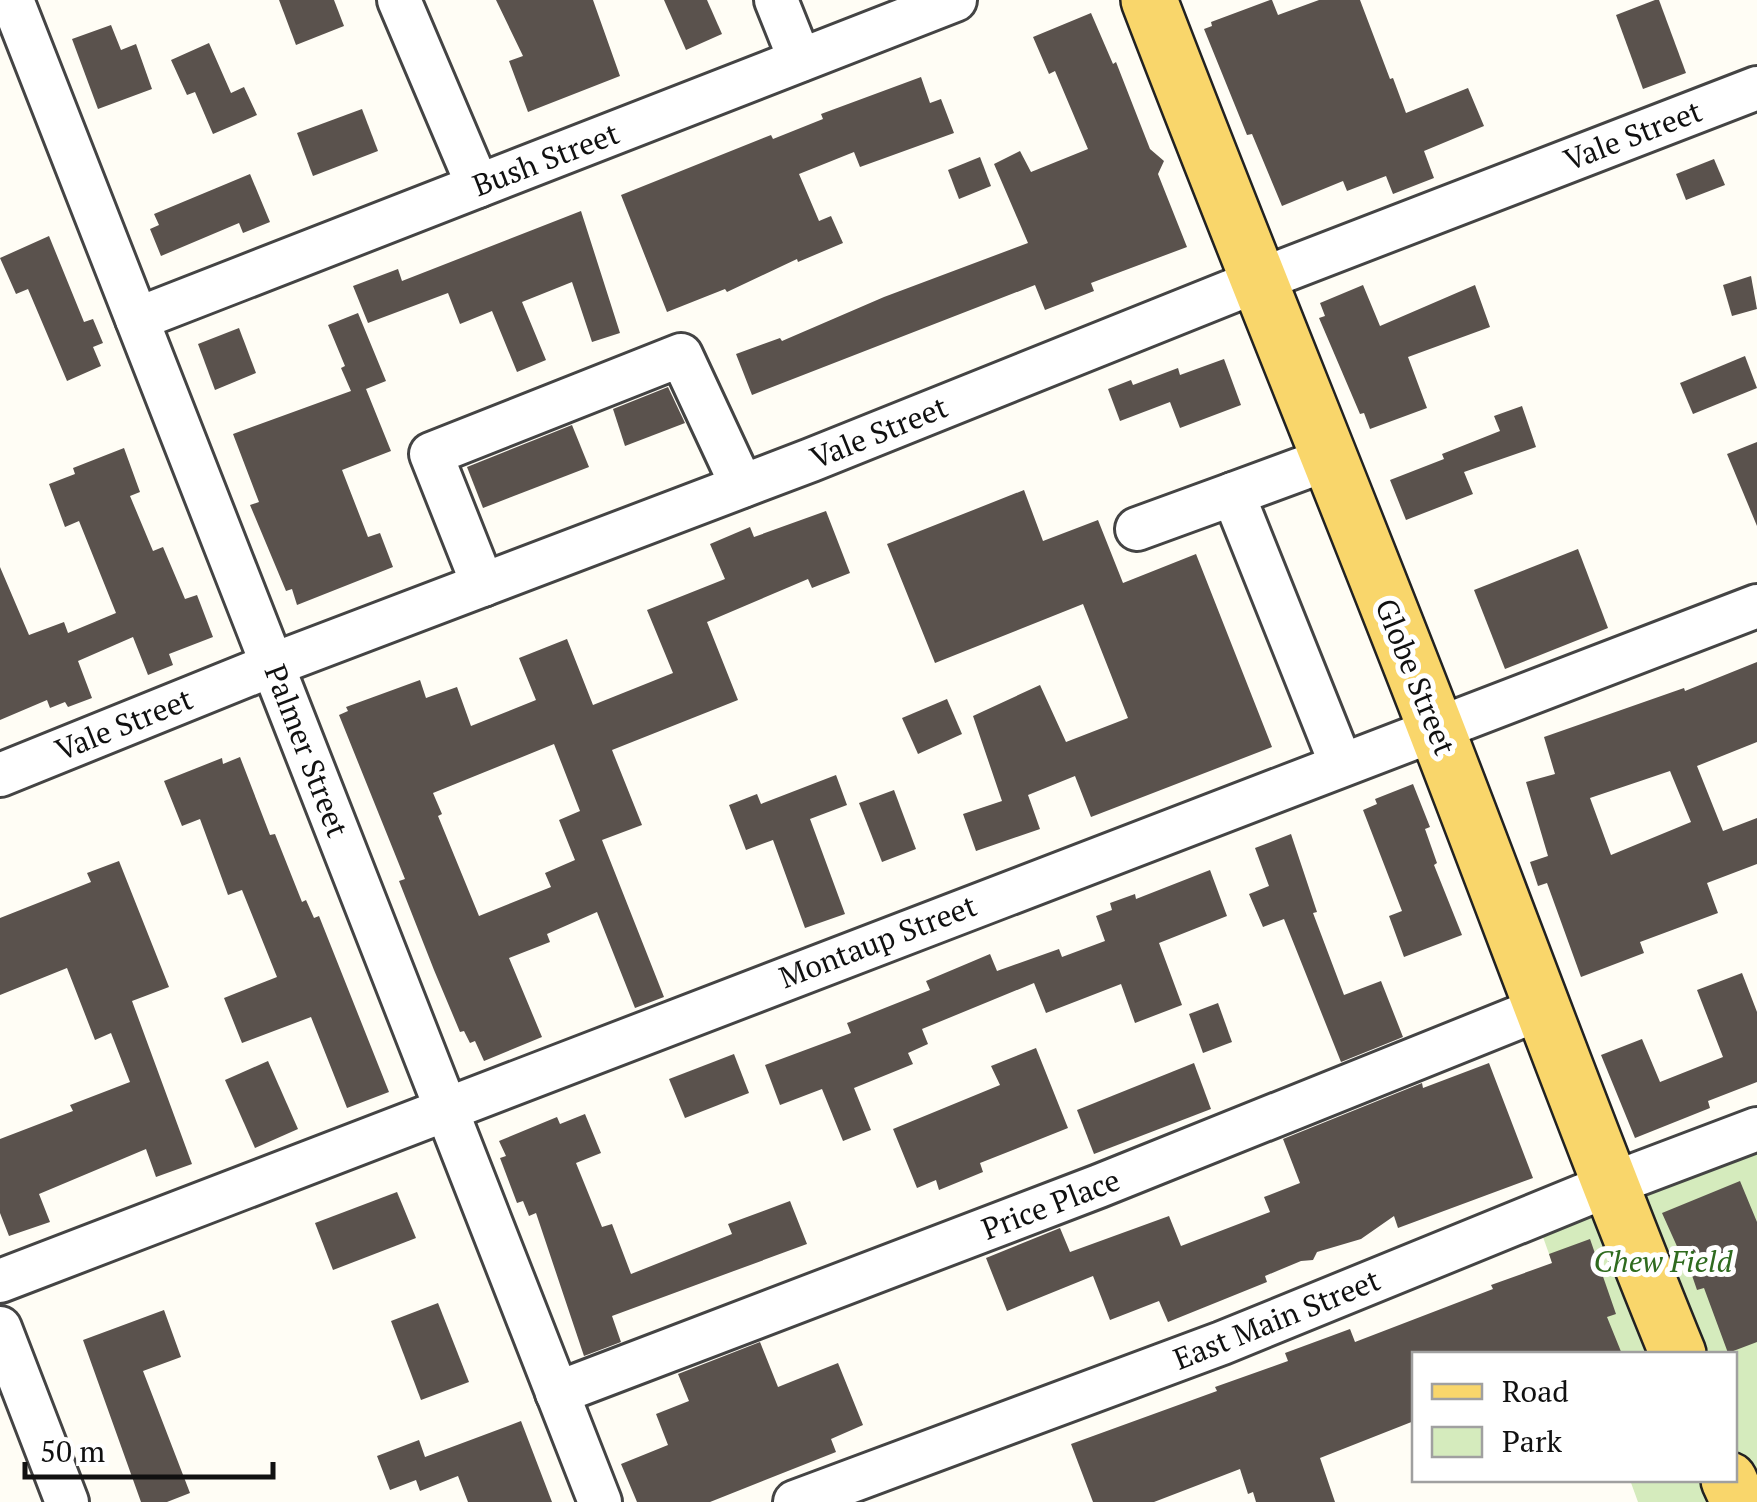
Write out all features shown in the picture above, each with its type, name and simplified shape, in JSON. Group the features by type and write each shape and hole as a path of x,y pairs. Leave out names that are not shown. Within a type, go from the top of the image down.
{"main road":[{"name":"Globe Street","path":"1150,0 1256,280 1436,727 1609,1186 1677,1352"}],"street":[{"name":"Palmer Street","path":"12,0 600,1502"},
{"path":"399,0 478,186"},
{"path":"776,0 800,60"},
{"name":"Bush Street","path":"137,319 955,0"},
{"name":"Vale Street","path":"0,775 272,665 742,486 1256,280 1757,88"},
{"path":"483,585 431,454 681,355 742,486"},
{"path":"1137,530 1328,459"},
{"path":"1233,494 1341,764"},
{"name":"Montaup Street","path":"0,1281 1757,606"},
{"name":"Price Place","path":"557,1394 1099,1186 1542,1008"},
{"name":"East Main Street","path":"795,1502 1222,1343 1757,1129"},
{"path":"0,1328 67,1502"}],"green space":[{"name":"Chew Field","path":"1757,1127 1757,1502 1638,1502 1631,1482 1737,1482 1737,1352 1584,1352 1534,1212"}],"building":[{"path":"279,0 334,0 344,26 296,45"},
{"path":"496,0 593,0 620,76 528,112 509,61 523,56"},
{"path":"664,0 707,0 722,34 686,50"},
{"path":"1272,0 1278,15 1319,0 1360,0 1406,113 1468,88 1484,126 1424,151 1434,178 1393,194 1386,176 1347,191 1343,181 1282,206 1252,134 1247,135 1204,29 1212,26 1211,22"},
{"path":"1659,0 1686,73 1643,89 1616,15"},
{"path":"1091,13 1113,64 1116,62 1150,149 1164,161 1158,174 1187,247 1091,283 1094,291 1045,310 1035,285 752,395 736,354 780,338 782,341 884,297 1028,243 994,164 1020,151 1031,172 1088,149 1055,71 1049,74 1033,37"},
{"path":"111,25 121,50 136,44 152,89 98,109 72,39"},
{"path":"209,43 231,93 244,87 257,115 213,134 195,92 187,95 171,60"},
{"path":"921,77 930,103 941,99 954,133 860,167 854,152 799,174 819,221 831,216 843,243 798,262 797,259 727,292 725,289 667,312 621,195 771,135 773,139 823,119 821,114"},
{"path":"362,109 378,151 313,176 297,133"},
{"path":"980,157 991,186 959,199 948,170"},
{"path":"1714,159 1725,185 1686,200 1676,174"},
{"path":"250,174 270,222 243,233 239,223 161,256 150,229 159,225 154,214"},
{"path":"581,211 620,333 592,342 572,282 522,302 546,360 517,372 492,311 460,324 448,293 368,323 353,286 398,269 402,281"},
{"path":"49,236 84,322 93,319 103,343 93,347 101,366 67,381 28,289 16,294 0,258"},
{"path":"1751,276 1757,309 1732,316 1723,285"},
{"path":"1363,285 1380,326 1475,285 1490,327 1408,357 1427,408 1370,429 1319,318 1325,316 1320,303"},
{"path":"358,313 386,381 366,389 391,451 342,470 368,537 380,533 393,567 297,605 292,589 286,591 250,505 259,502 233,434 351,391 328,325"},
{"path":"239,328 256,373 215,390 198,344"},
{"path":"1745,356 1757,388 1693,414 1680,383"},
{"path":"1224,359 1241,405 1180,428 1170,402 1120,421 1108,389 1131,380 1133,385 1178,368 1180,375"},
{"path":"668,387 685,423 625,446 613,409"},
{"path":"1522,406 1536,447 1464,472 1473,494 1406,520 1390,480 1500,431 1494,416"},
{"path":"572,425 589,467 483,508 467,467"},
{"path":"1757,442 1757,526 1727,454"},
{"path":"124,448 140,492 130,496 153,551 163,547 185,599 197,595 213,637 169,654 173,665 148,675 133,637 78,661 92,698 68,707 65,702 50,708 47,700 0,720 0,567 29,635 64,622 68,633 116,613 79,521 65,527 49,484 75,474 73,468"},
{"path":"1024,490 1043,541 1098,520 1123,583 1196,554 1272,747 1091,817 1075,776 1028,795 1040,829 976,851 963,814 1002,801 973,716 1040,685 1066,742 1128,718 1083,604 935,663 887,544"},
{"path":"826,511 850,573 812,588 808,579 707,622 738,700 612,750 642,825 602,840 664,997 635,1008 597,912 547,934 550,942 509,958 542,1037 484,1061 475,1041 470,1043 464,1031 460,1032 434,970 399,881 405,879 339,715 348,711 346,707 420,680 426,698 457,687 471,726 536,700 519,658 567,639 593,705 673,673 647,610 725,579 710,544 750,527 754,537","holes":["554,744 580,811 559,820 575,860 545,873 551,887 479,916 438,816 442,814 433,793"]},
{"path":"1578,549 1608,628 1505,669 1474,590"},
{"path":"1757,662 1757,742 1697,766 1723,831 1757,818 1757,864 1707,883 1718,913 1640,942 1644,953 1581,977 1547,883 1538,886 1530,862 1548,856 1526,782 1555,774 1544,737 1684,688 1685,691","holes":["1670,771 1691,822 1611,855 1590,798"]},
{"path":"947,699 962,734 918,754 902,718"},
{"path":"240,757 270,835 275,834 302,902 306,900 314,918 319,916 389,1092 347,1108 311,1017 242,1043 224,998 277,977 242,890 228,895 200,819 182,826 164,781 222,758 223,764"},
{"path":"836,775 847,805 810,819 845,914 805,928 773,840 746,850 729,805 757,794 761,804"},
{"path":"1413,784 1430,827 1425,829 1437,863 1434,865 1462,935 1404,957 1389,916 1402,911 1363,810 1377,804 1375,799"},
{"path":"894,790 916,849 882,862 859,803"},
{"path":"1291,834 1317,912 1313,913 1344,995 1381,981 1403,1037 1341,1062 1284,919 1263,927 1249,894 1269,886 1255,848"},
{"path":"119,861 169,987 132,1001 192,1164 156,1177 146,1149 39,1194 50,1222 9,1236 0,1213 0,1139 73,1111 70,1105 130,1082 111,1033 95,1040 67,968 0,995 0,918 91,882 87,873"},
{"path":"1210,870 1227,916 1159,943 1182,1005 1135,1023 1121,984 1046,1013 1034,983 922,1029 928,1044 908,1053 913,1064 854,1088 871,1130 843,1141 822,1089 780,1105 765,1065 851,1033 847,1023 930,990 926,981 990,954 997,971 1059,949 1062,957 1105,941 1096,916 1112,910 1110,903 1135,894 1136,899"},
{"path":"1742,973 1757,1012 1757,1082 1708,1101 1710,1108 1635,1138 1601,1055 1642,1039 1660,1082 1723,1057 1697,990"},
{"path":"1218,1003 1232,1042 1203,1053 1189,1014"},
{"path":"1036,1048 1068,1128 980,1163 983,1172 939,1190 936,1180 917,1188 893,1129 1000,1085 991,1066"},
{"path":"734,1054 749,1093 685,1118 669,1079"},
{"path":"268,1061 298,1129 255,1148 225,1080"},
{"path":"1194,1063 1211,1109 1094,1154 1077,1110"},
{"path":"1489,1063 1533,1178 1398,1228 1394,1216 1361,1239 1317,1252 1313,1260 1265,1276 1267,1282 1168,1322 1159,1301 1110,1320 1093,1276 1007,1311 986,1258 1060,1228 1070,1252 1169,1216 1181,1246 1270,1212 1264,1197 1300,1183 1283,1139 1422,1083 1423,1088"},
{"path":"585,1114 601,1153 576,1163 602,1227 612,1224 631,1274 732,1234 728,1224 790,1201 807,1244 612,1316 621,1342 584,1356 536,1213 529,1216 523,1201 517,1203 500,1158 506,1156 499,1141 557,1117 560,1124"},
{"path":"1740,1181 1757,1222 1757,1342 1728,1352 1704,1288 1697,1290 1684,1252 1680,1253 1662,1213"},
{"path":"397,1192 416,1238 333,1270 315,1223"},
{"path":"1590,1239 1616,1314 1607,1317 1621,1352 1412,1352 1412,1422 1320,1458 1335,1502 1256,1502 1253,1492 1248,1494 1240,1469 1154,1502 1093,1502 1071,1444 1217,1391 1215,1387 1288,1361 1285,1353 1350,1329 1355,1342 1493,1289 1491,1285 1552,1263 1549,1254"},
{"path":"438,1303 469,1382 421,1400 391,1321"},
{"path":"164,1310 181,1357 143,1371 190,1493 167,1502 141,1502 83,1340"},
{"path":"760,1342 778,1387 838,1363 863,1425 831,1439 836,1452 710,1502 637,1502 621,1464 668,1445 656,1414 689,1401 678,1374"},
{"path":"521,1421 552,1502 468,1502 458,1476 420,1491 416,1480 390,1490 377,1456 419,1440 425,1457"}]}
